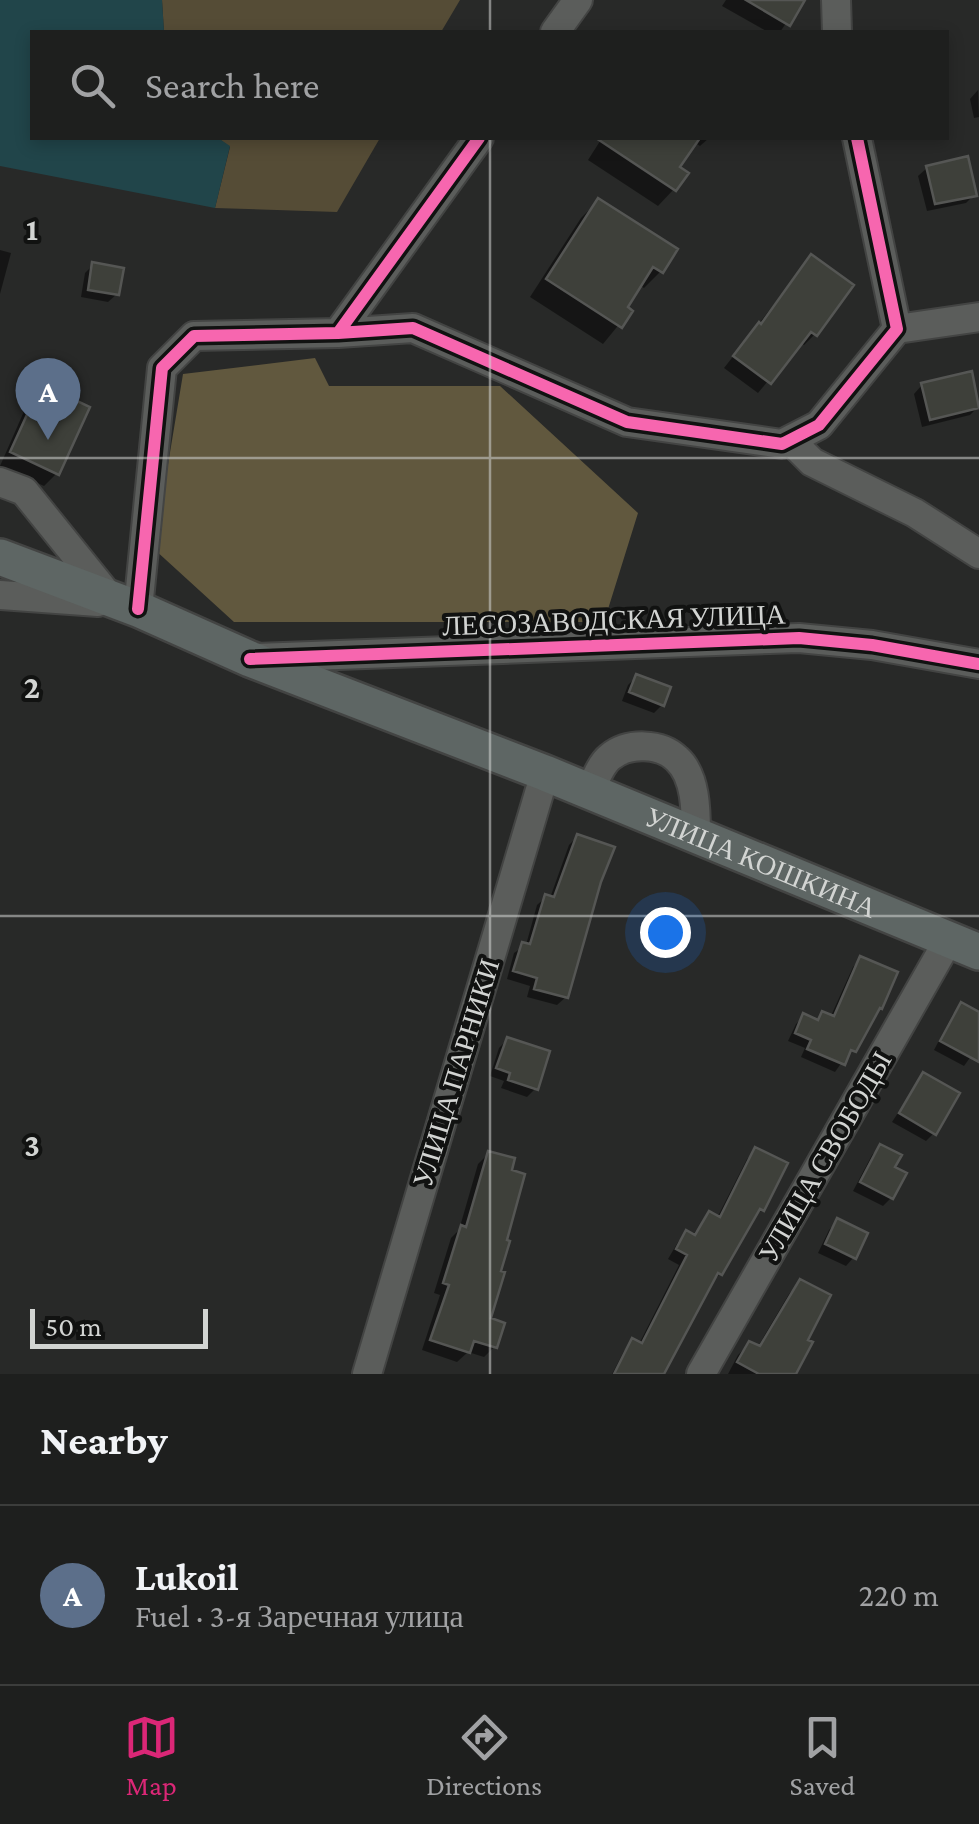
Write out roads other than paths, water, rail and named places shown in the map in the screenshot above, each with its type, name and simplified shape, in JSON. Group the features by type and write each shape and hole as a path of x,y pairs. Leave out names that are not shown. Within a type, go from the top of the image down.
{"main road":[{"name":"УЛИЦА КОШКИНА","path":"0,557 546,773 964,945"}],"street":[{"path":"556,30 578,0"},
{"path":"836,0 837,30"},
{"path":"338,332 478,140"},
{"path":"858,140 897,329"},
{"path":"124,604 162,368 194,336 413,328 627,422 782,444 819,425 897,329 979,316"},
{"path":"790,440 812,462 915,513 979,554"},
{"path":"0,482 24,491 124,604"},
{"path":"0,595 124,604"},
{"name":"ЛЕСОЗАВОДСКАЯ УЛИЦА","path":"250,658 799,638 872,644 979,664"},
{"path":"590,791 610,756 632,747 660,748 680,760 691,784 696,835"},
{"name":"УЛИЦА ПАРНИКИ","path":"367,1374 546,773"},
{"name":"УЛИЦА СВОБОДЫ","path":"701,1374 964,945"}],"water":[{"path":"0,0 162,0 164,30 30,30 30,140 221,140 230,146 215,208 0,166"}],"place":[{"name":"Lukoil","path":"48,440"}]}
